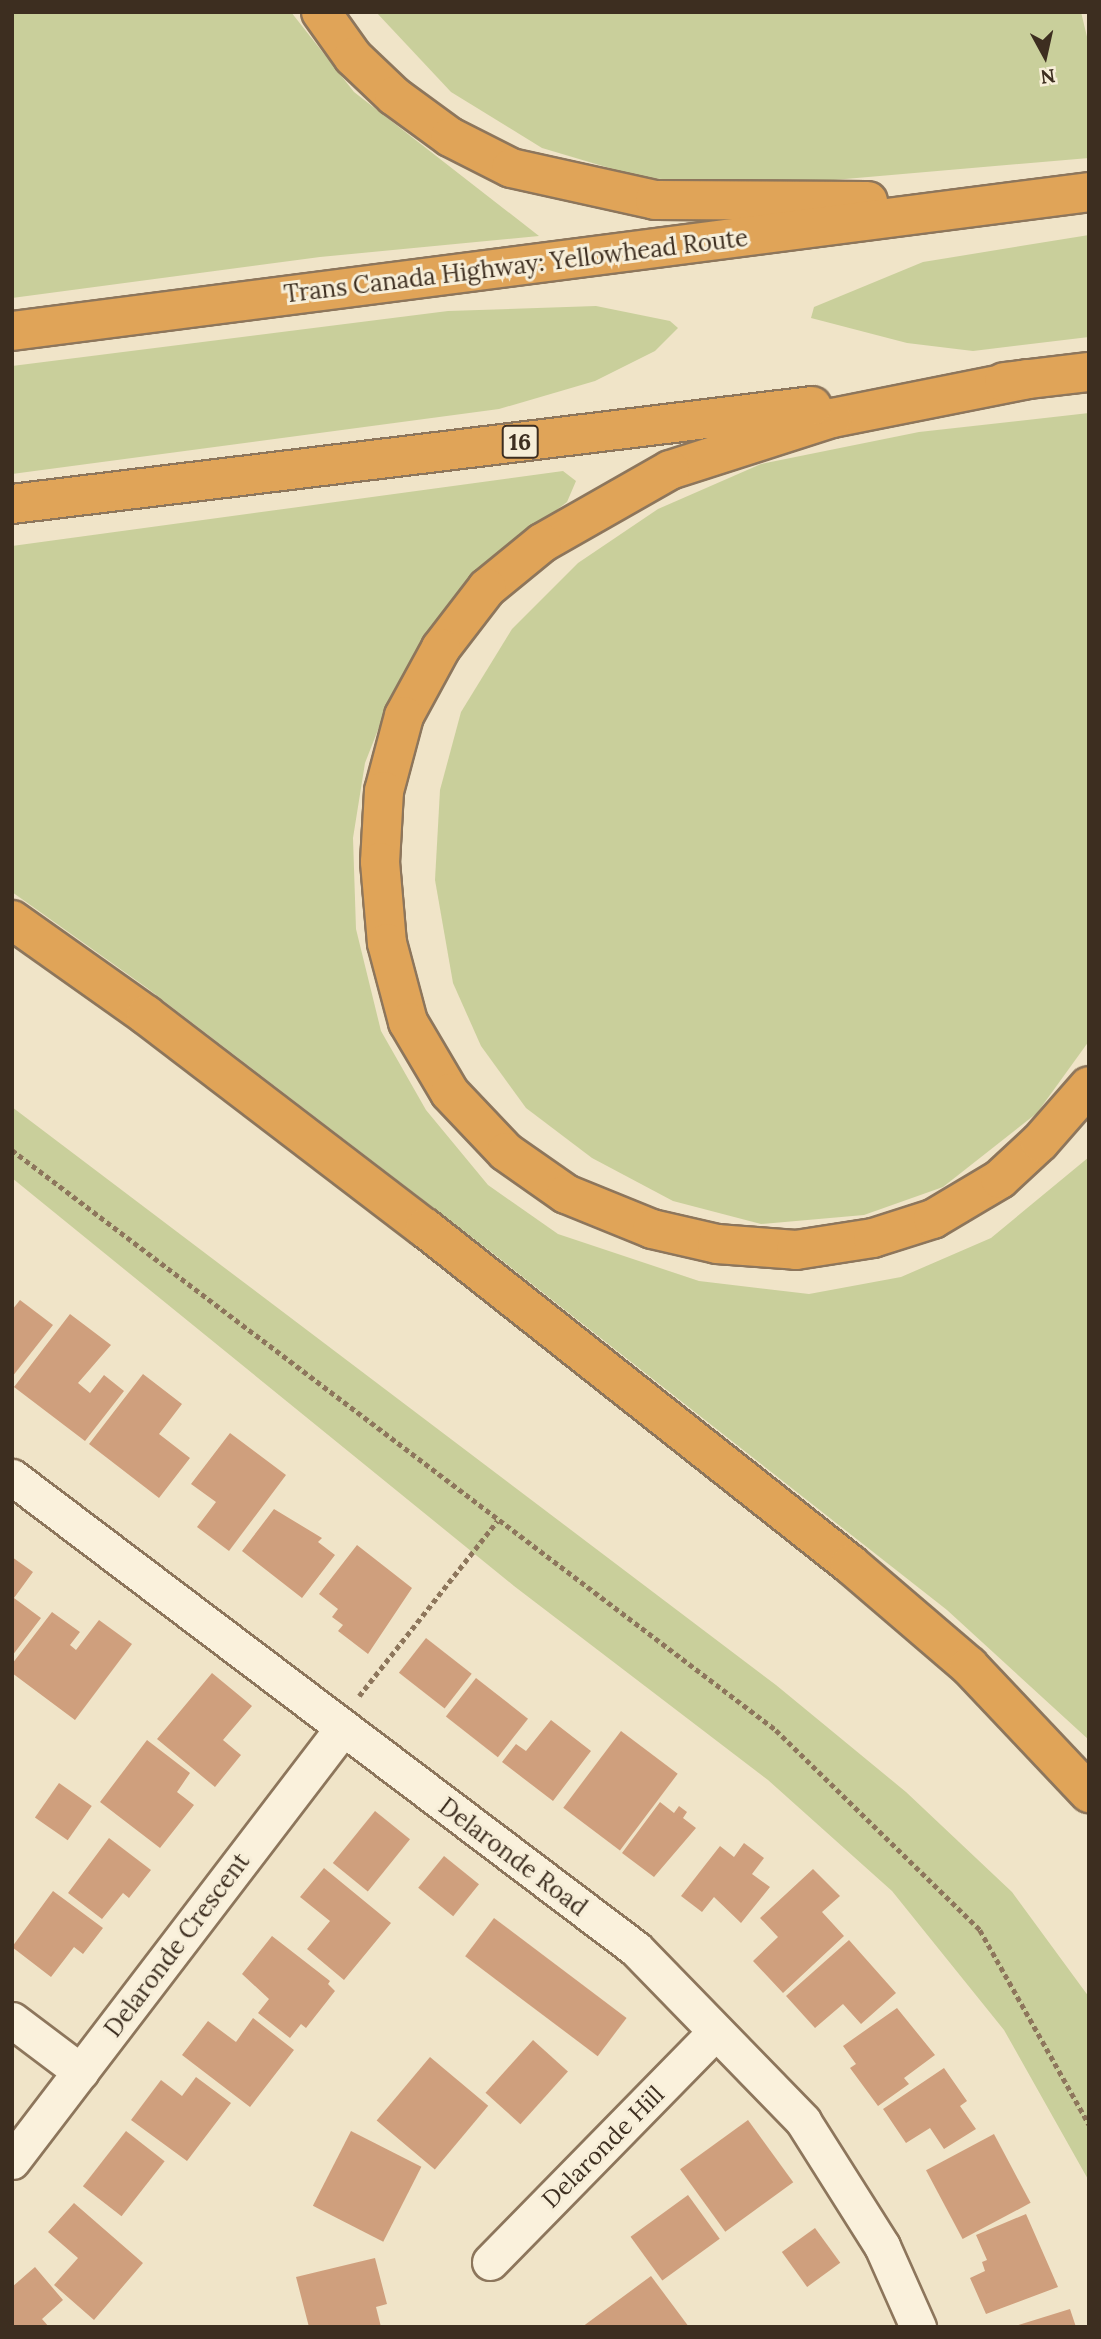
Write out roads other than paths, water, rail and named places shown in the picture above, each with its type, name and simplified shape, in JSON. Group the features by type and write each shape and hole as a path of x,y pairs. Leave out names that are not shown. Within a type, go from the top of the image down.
{"highway":[{"path":"321,12 353,57 394,96 450,136 511,168 576,186 655,200 1020,201 1089,192"},
{"name":"Trans Canada Highway: Yellowhead Route","path":"12,331 1020,201"},
{"name":"16","path":"12,504 1089,372"},
{"path":"1028,379 832,418 670,470 542,543 486,588 441,648 404,716 384,791 380,862 387,943 408,1022 450,1093 506,1152 566,1194 652,1229 717,1244 796,1250 873,1238 933,1219 1000,1178 1089,1087"},
{"path":"12,920 136,1007 415,1220 850,1564 969,1666 1089,1793"}],"street":[{"name":"Delaronde Road","path":"12,1477 636,1949 803,2121 882,2246 918,2327"},
{"name":"Delaronde Crescent","path":"12,2161 342,1729"},
{"path":"12,2020 81,2072"},
{"name":"Delaronde Hill","path":"490,2262 715,2032"}]}
